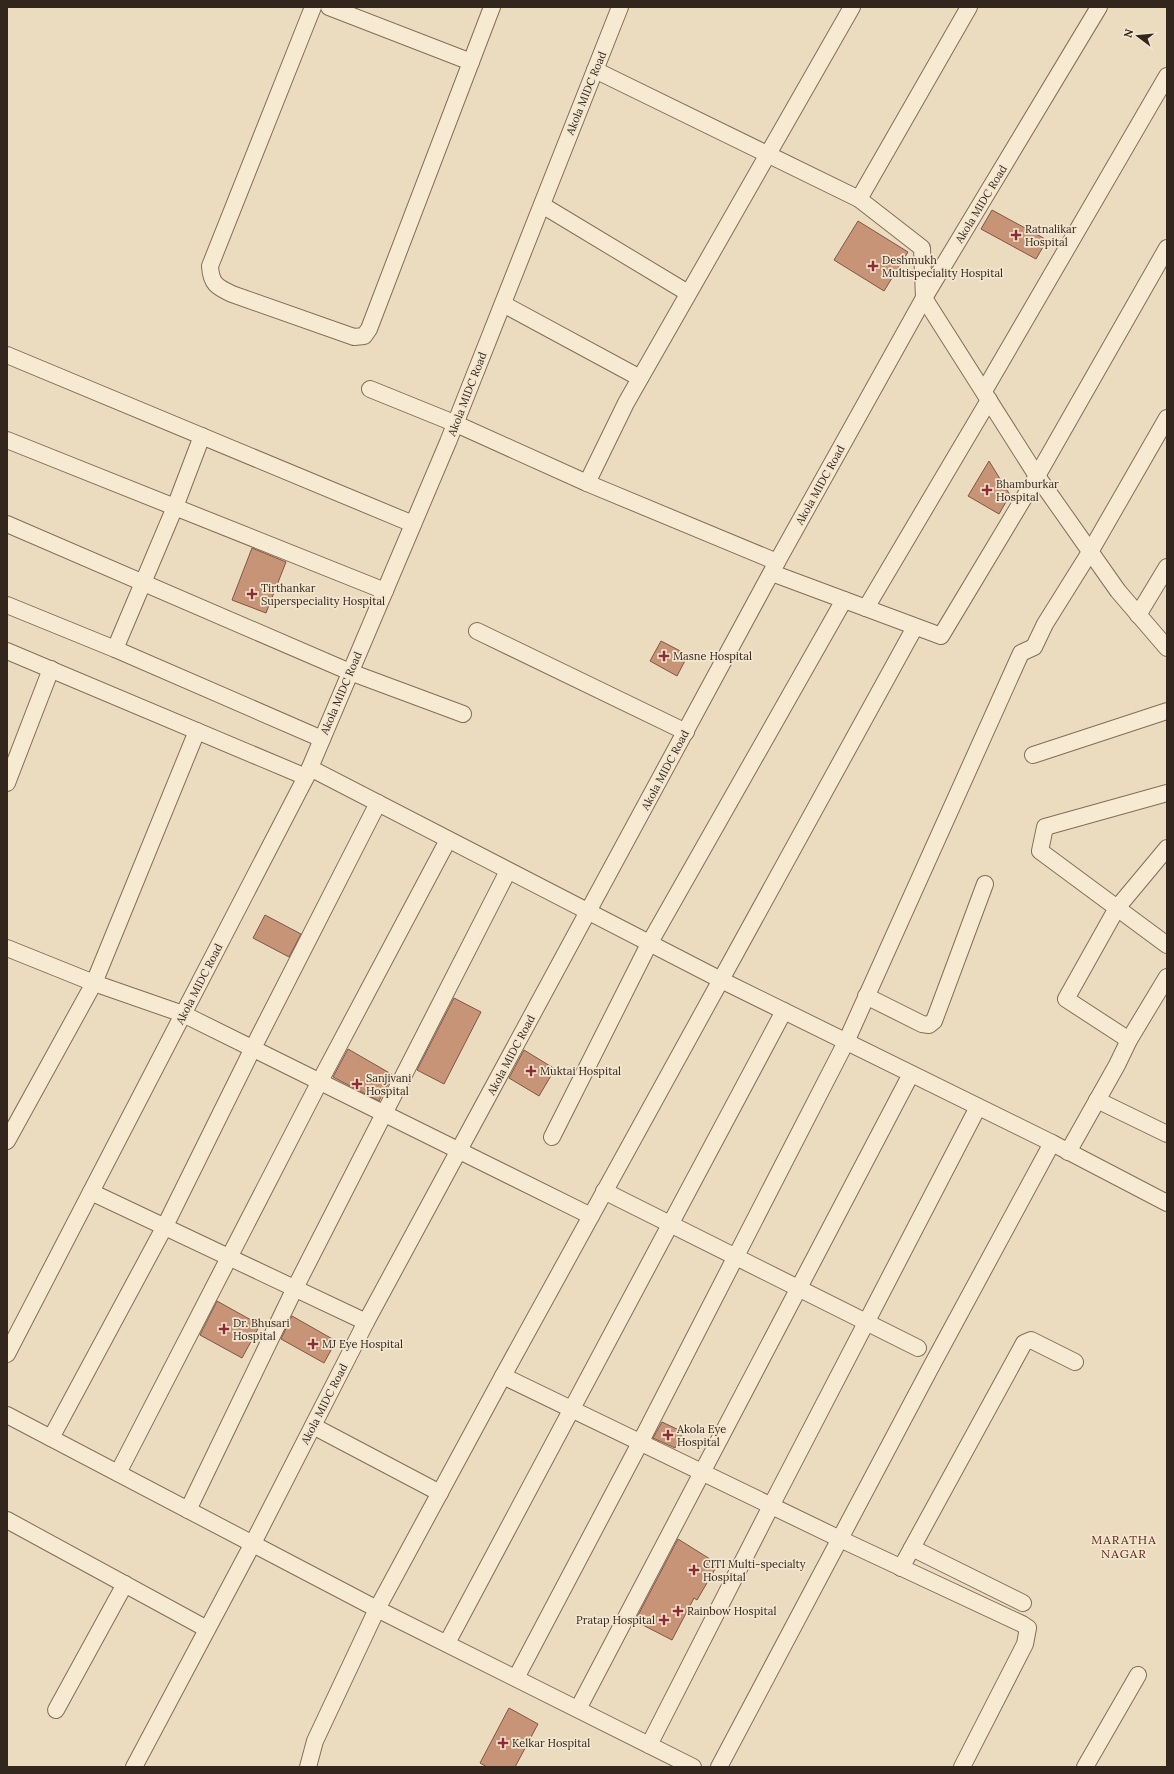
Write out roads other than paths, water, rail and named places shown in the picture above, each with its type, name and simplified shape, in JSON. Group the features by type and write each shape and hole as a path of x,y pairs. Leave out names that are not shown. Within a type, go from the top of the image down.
{"street":[{"path":"313,7 210,266 211,278 219,288 232,294 354,337 364,336 369,329 492,7"},
{"path":"329,7 471,62"},
{"name":"Akola MIDC Road","path":"7,1354 308,772 448,442 454,423 503,304 620,7"},
{"path":"587,482 640,378 852,7"},
{"path":"859,198 969,7"},
{"name":"Akola MIDC Road","path":"134,1767 252,1545 366,1322 774,567 924,298 1099,7"},
{"path":"595,70 859,198 922,248 924,298 1037,476 1118,591 1167,648"},
{"path":"866,608 1167,76"},
{"path":"542,205 688,293"},
{"path":"370,389 454,423 587,482 844,600 941,636 1037,476 1167,248"},
{"path":"503,304 640,378"},
{"path":"7,355 413,524"},
{"path":"516,1678 640,1443 846,1042 1021,652 1034,647 1045,624 1090,552 1167,418"},
{"path":"115,649 175,507 202,436"},
{"path":"7,440 385,591"},
{"path":"7,524 350,672 463,714"},
{"path":"1138,615 1167,567"},
{"path":"552,1137 648,944 844,600"},
{"path":"7,605 115,649 322,739"},
{"path":"308,1767 315,1741 377,1609 604,1191 915,626"},
{"path":"477,631 686,732"},
{"path":"7,651 197,731 308,772 378,803 648,944 1052,1143 1167,1203"},
{"path":"7,783 51,669"},
{"path":"1033,755 1167,711"},
{"path":"7,1142 94,983 197,731"},
{"path":"1167,793 1045,827 1040,851 1167,945"},
{"path":"51,1438 165,1226 253,1048 378,803"},
{"path":"118,1473 320,1081 448,840"},
{"path":"1129,1040 1066,999 1117,908 1167,848"},
{"path":"188,1510 295,1288 508,871"},
{"path":"866,996 922,1024 929,1025 934,1021 985,884"},
{"path":"7,948 94,983 183,1014 384,1112 591,1216"},
{"path":"1068,1152 1117,1065 1129,1040 1167,977"},
{"path":"446,1643 784,1011"},
{"path":"578,1709 911,1074"},
{"path":"1097,1100 1167,1134"},
{"path":"649,1745 978,1107"},
{"path":"719,1767 933,1362 1052,1143"},
{"path":"604,1191 867,1321 918,1348"},
{"path":"91,1192 366,1322"},
{"path":"901,1568 1024,1343 1031,1340 1075,1362"},
{"path":"503,1376 771,1506 1028,1628 1025,1644 962,1767"},
{"path":"7,1415 252,1545 693,1767"},
{"path":"313,1426 440,1493"},
{"path":"8,1523 207,1629"},
{"path":"912,1548 1023,1603"},
{"path":"56,1710 125,1584"},
{"path":"1085,1767 1138,1675"}],"place":[{"name":"Ratnalikar Hospital","path":"1016,235"},
{"name":"Deshmukh Multispeciality Hospital","path":"873,266"},
{"name":"Bhamburkar Hospital","path":"987,490"},
{"name":"Tirthankar Superspeciality Hospital","path":"252,594"},
{"name":"Masne Hospital","path":"664,656"},
{"name":"Muktai Hospital","path":"531,1071"},
{"name":"Sanjivani Hospital","path":"357,1084"},
{"name":"Dr. Bhusari Hospital","path":"224,1329"},
{"name":"MJ Eye Hospital","path":"313,1344"},
{"name":"Akola Eye Hospital","path":"668,1435"},
{"name":"CITI Multi-specialty Hospital","path":"694,1570"},
{"name":"Rainbow Hospital","path":"678,1611"},
{"name":"Pratap Hospital","path":"664,1620"},
{"name":"Kelkar Hospital","path":"503,1743"}],"district":[{"name":"MARATHA NAGAR","path":"1124,1546"}]}
